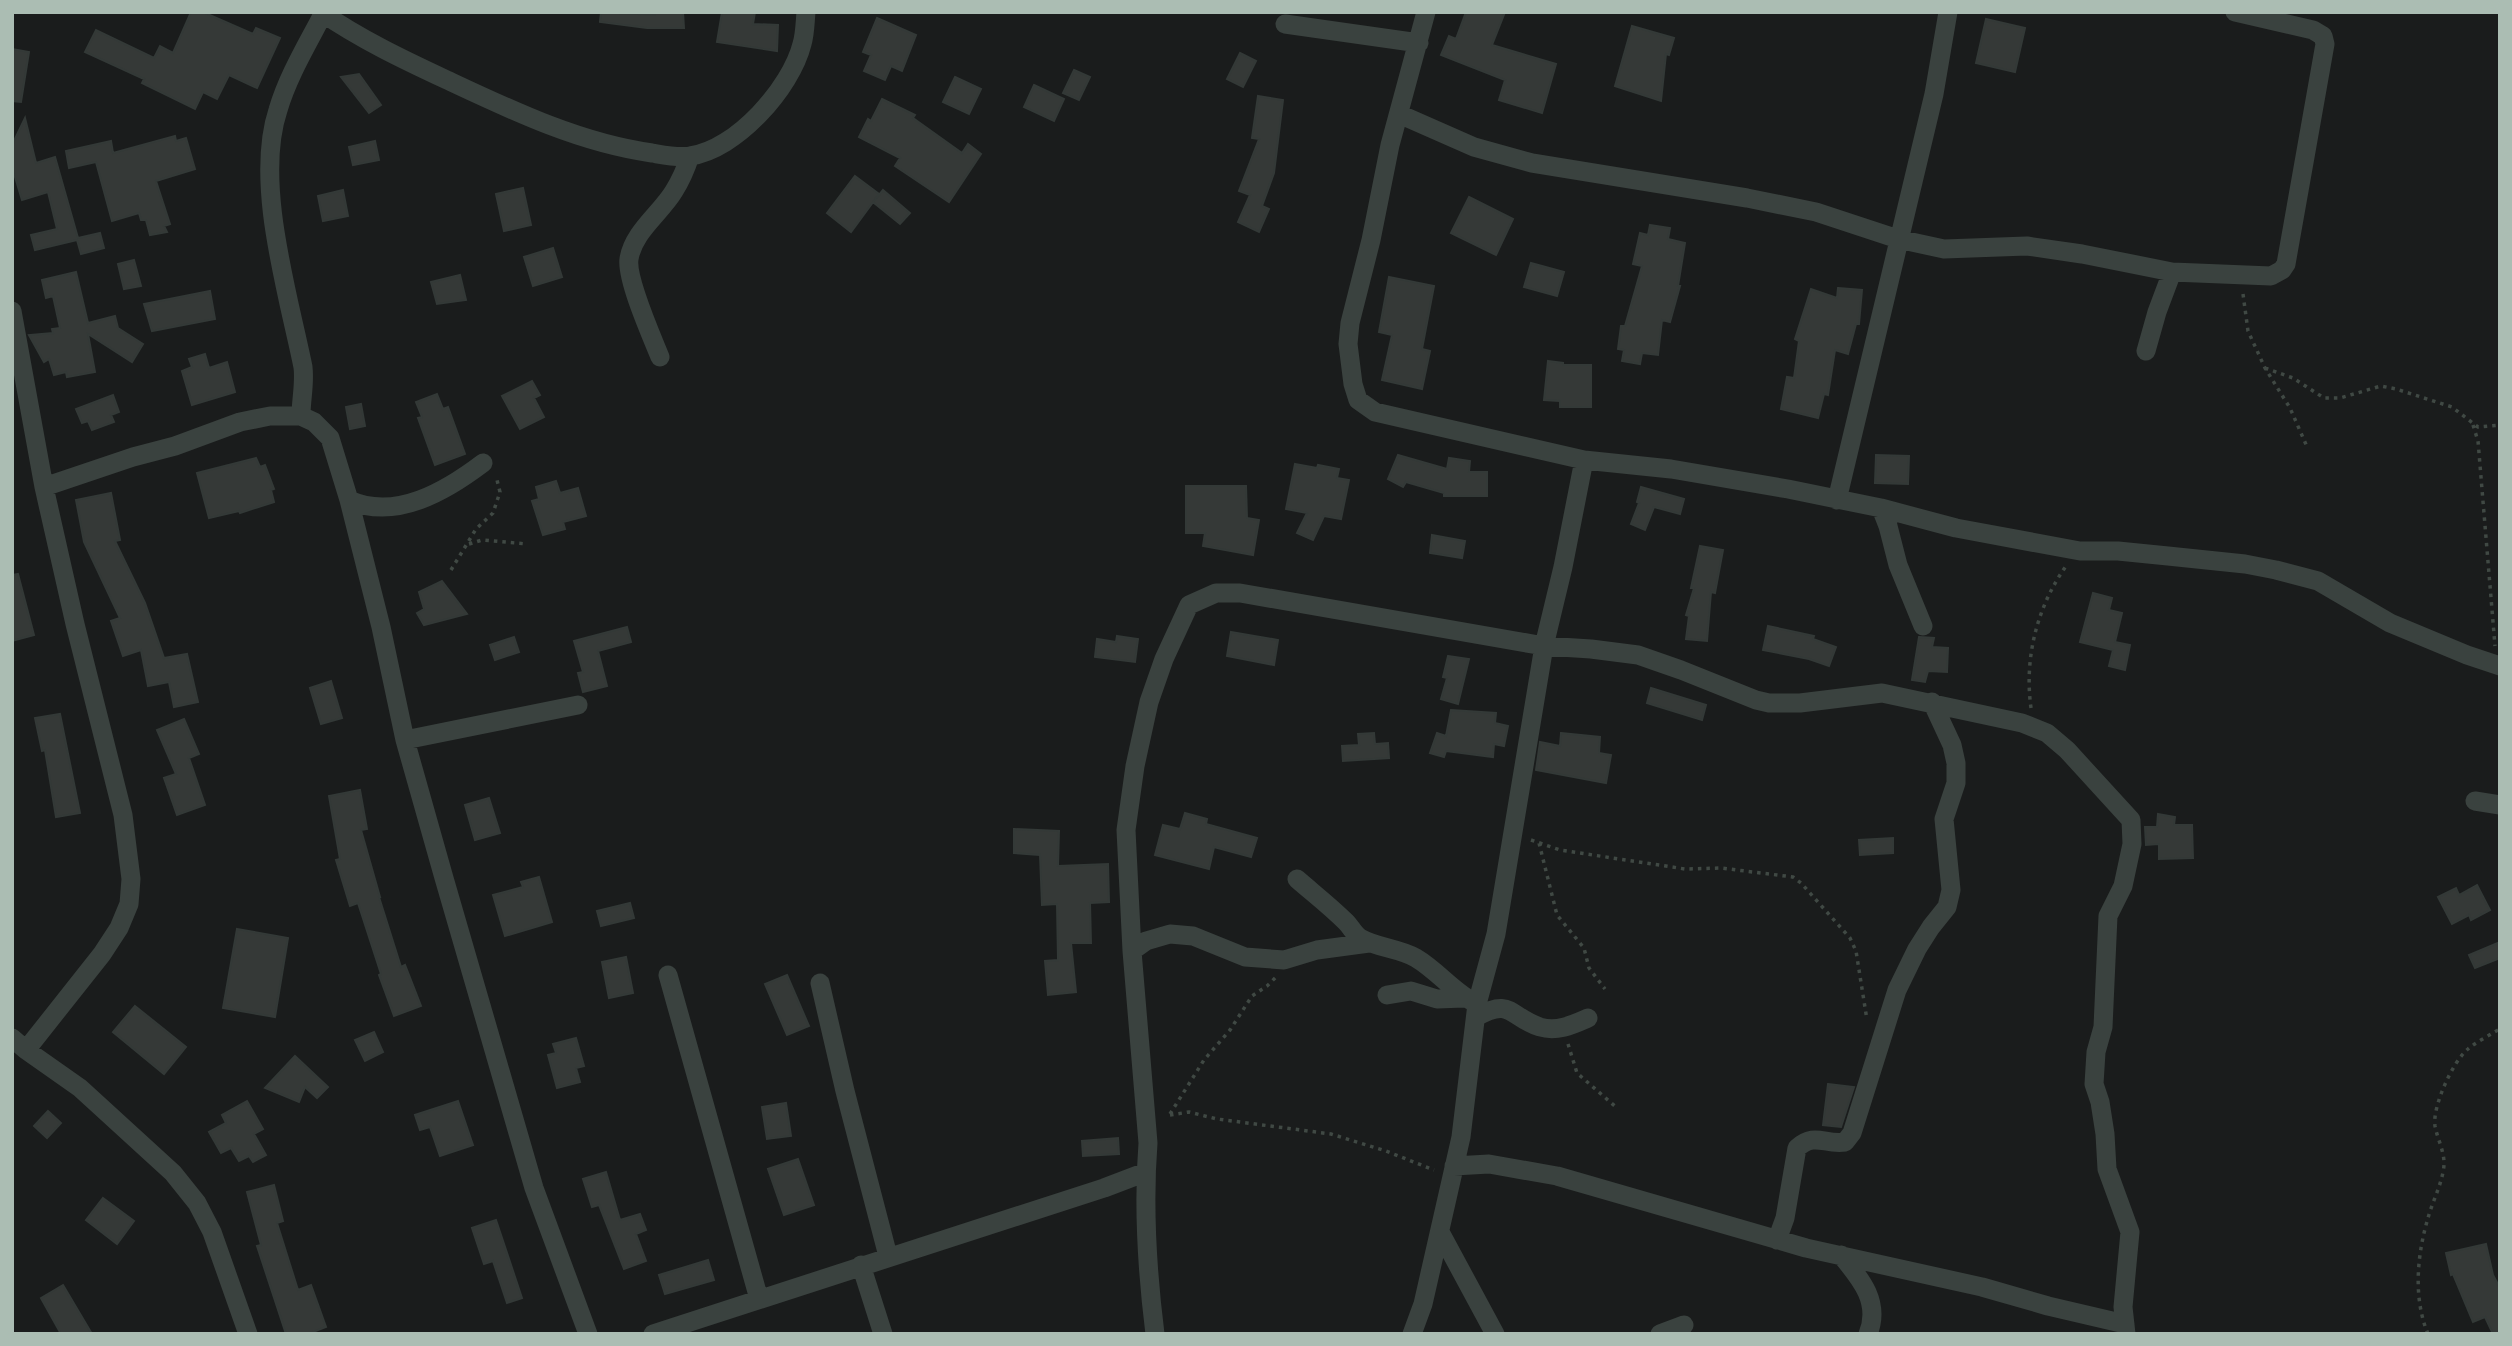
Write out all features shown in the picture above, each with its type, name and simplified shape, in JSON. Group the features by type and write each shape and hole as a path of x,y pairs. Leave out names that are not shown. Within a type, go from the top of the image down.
{"street":[{"path":"302,416 301,397 305,385 303,367 272,209 269,153 277,111 322,13 419,67 548,125 605,144 690,156 722,144 765,108 789,74 802,45 805,18 821,12"},
{"path":"1426,12 1350,323 1348,344 1357,400 1375,412 1584,460 1671,469 1837,500 1956,528 2080,551 2126,552 2245,564 2318,581 2390,623 2499,666"},
{"path":"1837,500 1934,94 1948,12"},
{"path":"1399,114 1474,146 1532,163 1816,212 1898,239 1944,249 2027,246 2172,272 2271,276 2282,270 2286,264 2325,44 2323,36 2313,30 2235,12"},
{"path":"1285,24 1419,43"},
{"path":"660,357 629,271 629,259 635,243 674,192 690,156"},
{"path":"2147,351 2157,312 2172,272"},
{"path":"12,312 44,487 123,815 131,879 129,904 119,928 102,954 19,1044 80,1088 173,1173 197,1203 212,1232 248,1334"},
{"path":"44,487 175,446 240,422 270,416 302,416 314,422 330,438 349,500 381,627 405,740 534,1188 589,1334"},
{"path":"1412,1334 1423,1304 1461,1137 1472,1006 1496,934 1544,646 1584,460"},
{"path":"349,500 369,507 401,506 461,479 483,463"},
{"path":"1881,509 1895,558 1923,626"},
{"path":"1155,1334 1146,1241 1146,1172 1149,1143 1132,951 1126,830 1135,766 1149,702 1164,659 1189,606 1216,593 1240,593 1544,646 1638,656 1681,670 1756,701 1769,703 1800,703 1882,693 1932,702 2022,723 2047,733 2067,750 2131,820 2132,844 2123,886 2108,915 2103,1027 2096,1052 2094,1084 2105,1134 2107,1169 2130,1232 2123,1307 2125,1329 1982,1287 1777,1240 1557,1176 1489,1164 1453,1172"},
{"path":"1777,1240 1785,1218 1797,1148 1806,1140 1814,1139 1845,1142 1852,1133 1897,990 1931,927 1947,907 1951,890 1944,819 1956,783 1955,763 1952,745 1932,702"},
{"path":"405,740 578,705"},
{"path":"2475,801 2500,804"},
{"path":"1297,878 1346,922 1357,936 1369,943"},
{"path":"1132,951 1146,941 1170,934 1193,936 1245,957 1284,960 1317,950 1369,943 1390,947 1416,957 1448,981 1472,1006"},
{"path":"668,975 759,1299"},
{"path":"820,983 888,1256"},
{"path":"1387,995 1411,990 1437,999 1472,1006 1502,1007 1542,1027 1567,1027 1588,1018"},
{"path":"653,1334 1146,1172"},
{"path":"1440,1232 1495,1334"},
{"path":"1841,1255 1865,1287 1872,1303 1873,1316 1868,1334"},
{"path":"861,1265 883,1334"},
{"path":"1660,1334 1684,1325"}],"path":[{"path":"2236,276 2245,297 2248,331 2265,368 2290,408 2308,449"},
{"path":"2265,368 2293,378 2324,398 2340,398 2381,386 2452,407 2478,427 2500,425"},
{"path":"2473,425 2478,441 2490,614 2499,666"},
{"path":"451,570 476,529 493,513 500,492 498,479 489,465 483,463"},
{"path":"467,545 482,540 527,544"},
{"path":"2047,733 2033,715 2028,665 2032,643 2049,595 2067,564 2080,551"},
{"path":"1513,833 1560,850 1685,869 1721,868 1793,877 1850,938 1856,950 1866,1018 1878,1054"},
{"path":"1539,843 1557,915 1584,948 1589,968 1605,989"},
{"path":"1149,1143 1204,1060 1230,1030 1252,996 1276,977 1284,960"},
{"path":"1557,1028 1569,1045 1577,1073 1617,1108"},
{"path":"2428,1334 2421,1317 2420,1253 2428,1217 2445,1168 2434,1116 2455,1066 2468,1049 2500,1029"},
{"path":"1170,1115 1189,1112 1217,1119 1331,1134 1453,1172"}],"building":[{"path":"191,12 203,12 253,34 256,28 280,38 257,88 229,75 217,99 203,92 195,109 142,83 144,79 85,52 96,30 154,58 160,46 173,53"},
{"path":"601,12 655,15 655,12 683,12 684,28 647,28 600,22"},
{"path":"722,12 755,12 753,24 778,25 777,51 717,42"},
{"path":"1466,12 1505,12 1492,45 1556,64 1542,113 1499,100 1505,80 1441,55 1449,36 1456,39"},
{"path":"877,18 916,35 902,71 891,66 885,80 864,71 871,55 863,52"},
{"path":"1986,19 2025,28 2015,72 1976,63"},
{"path":"1632,26 1674,38 1669,55 1666,54 1661,101 1615,86"},
{"path":"12,49 29,52 21,102 12,101"},
{"path":"1240,53 1256,61 1243,87 1227,79"},
{"path":"1074,70 1090,77 1079,100 1063,93"},
{"path":"359,74 381,105 369,113 341,77"},
{"path":"955,77 981,89 969,114 943,102"},
{"path":"1034,85 1064,99 1054,121 1024,107"},
{"path":"1258,96 1283,100 1274,173 1262,206 1269,209 1259,232 1238,222 1250,195 1239,191 1259,139 1252,138"},
{"path":"882,99 915,115 913,118 962,153 968,144 981,154 949,202 895,166 900,158 859,137"},
{"path":"25,118 36,163 55,157 78,238 100,233 104,248 81,254 77,240 35,250 31,235 57,229 48,192 22,200 12,167 12,145"},
{"path":"175,136 176,141 186,138 195,169 156,181 170,224 164,226 167,232 150,235 146,220 141,220 139,213 112,221 96,162 69,168 66,151 111,141 113,153"},
{"path":"375,141 379,160 353,165 349,147"},
{"path":"855,176 879,194 851,232 827,213"},
{"path":"523,188 531,225 504,231 496,194"},
{"path":"343,190 348,216 323,221 318,196"},
{"path":"883,190 910,213 900,224 873,202"},
{"path":"1469,197 1513,219 1496,255 1451,233"},
{"path":"1650,225 1670,228 1668,239 1685,243 1680,286 1670,322 1662,320 1658,355 1642,353 1640,364 1622,361 1624,350 1618,349 1621,326 1625,326 1642,266 1633,264 1640,233 1648,235"},
{"path":"553,248 562,277 533,286 524,257"},
{"path":"134,260 141,286 124,289 118,264"},
{"path":"1531,263 1564,272 1557,296 1524,287"},
{"path":"76,272 88,323 115,316 118,328 143,344 132,362 88,334 95,372 67,377 66,372 54,375 49,359 44,362 29,335 53,333 52,329 60,328 53,296 46,298 42,280"},
{"path":"460,275 466,300 437,304 431,282"},
{"path":"1389,277 1434,286 1422,349 1430,351 1422,389 1382,380 1392,335 1379,332"},
{"path":"1838,288 1862,290 1859,324 1856,324 1848,354 1835,350 1828,395 1824,394 1818,418 1781,409 1787,377 1794,378 1799,341 1795,339 1811,289 1837,298"},
{"path":"210,291 215,319 152,331 144,304"},
{"path":"205,354 209,368 227,362 235,392 192,405 182,371 192,367 189,359"},
{"path":"1548,361 1563,365 1591,365 1591,407 1560,407 1560,401 1544,400"},
{"path":"532,381 540,395 534,398 544,417 520,429 502,396"},
{"path":"437,394 443,409 448,407 465,454 435,465 418,418 422,417 416,402"},
{"path":"113,395 119,412 111,415 114,422 92,430 88,421 82,423 76,409"},
{"path":"361,404 365,426 350,429 346,407"},
{"path":"1398,455 1447,469 1449,458 1470,461 1469,472 1487,472 1487,496 1444,496 1444,493 1406,482 1403,487 1388,479"},
{"path":"1876,455 1909,456 1908,484 1875,483"},
{"path":"256,458 260,467 265,465 274,489 271,490 274,502 240,513 239,511 209,518 197,473"},
{"path":"1295,464 1339,469 1337,478 1349,480 1341,519 1324,516 1313,540 1297,533 1307,513 1286,509"},
{"path":"556,481 560,493 578,488 586,516 563,522 565,529 543,535 532,501 539,499 536,487"},
{"path":"1186,486 1246,486 1247,518 1259,520 1253,555 1203,546 1205,533 1186,533"},
{"path":"1641,487 1684,499 1680,514 1654,507 1645,530 1631,524 1639,503 1637,502"},
{"path":"111,493 120,540 115,541 145,603 164,658 187,654 198,702 174,707 169,682 148,686 141,650 123,656 111,621 120,618 84,542 76,500"},
{"path":"1432,535 1465,541 1462,558 1430,553"},
{"path":"1700,546 1723,550 1715,593 1711,592 1707,641 1686,639 1689,616 1686,615 1694,588 1691,588"},
{"path":"18,574 34,635 12,641 12,575"},
{"path":"442,581 467,614 424,625 417,613 424,609 419,592"},
{"path":"2093,593 2112,598 2109,610 2122,613 2115,642 2130,645 2125,670 2109,666 2113,650 2080,642"},
{"path":"1768,626 1814,636 1813,639 1836,647 1829,666 1763,650"},
{"path":"627,627 631,642 598,651 607,686 583,692 578,673 583,672 574,641"},
{"path":"1231,632 1278,640 1274,665 1227,656"},
{"path":"1117,636 1138,639 1135,662 1095,657 1097,639 1116,642"},
{"path":"514,637 519,652 495,660 490,645"},
{"path":"1919,637 1934,638 1932,647 1948,648 1947,672 1928,671 1925,682 1912,680"},
{"path":"1448,656 1469,659 1458,704 1441,699 1447,678 1443,677"},
{"path":"331,681 342,718 321,724 310,688"},
{"path":"1651,688 1706,705 1702,720 1647,703"},
{"path":"1451,710 1496,713 1495,723 1508,726 1504,746 1494,744 1493,757 1446,751 1444,757 1430,753 1437,733 1446,736"},
{"path":"60,714 80,813 56,817 45,750 42,751 35,718"},
{"path":"184,719 199,754 189,758 205,805 177,815 164,778 176,774 157,730"},
{"path":"1374,733 1375,744 1388,743 1389,758 1343,761 1342,746 1359,745 1358,734"},
{"path":"1561,733 1600,737 1599,753 1611,755 1606,783 1536,770 1540,742 1560,746"},
{"path":"360,790 367,829 361,830 379,897 401,967 405,965 421,1006 394,1016 358,903 350,906 336,860 340,859 329,796"},
{"path":"489,798 500,833 475,840 465,805"},
{"path":"1185,813 1207,819 1206,824 1257,838 1251,857 1214,847 1209,869 1155,855 1163,825 1180,829"},
{"path":"2158,814 2175,817 2174,825 2192,825 2193,858 2159,859 2159,844 2146,845 2145,827 2157,827"},
{"path":"1014,829 1059,831 1058,866 1108,864 1109,902 1090,903 1091,943 1071,943 1076,992 1048,995 1045,961 1058,960 1057,904 1042,905 1040,855 1014,853"},
{"path":"1893,838 1893,853 1860,855 1859,840"},
{"path":"539,877 552,922 505,936 493,895 523,887 521,882"},
{"path":"2477,885 2490,910 2471,920 2469,915 2452,924 2438,897 2456,888 2459,895"},
{"path":"630,903 634,918 601,926 597,911"},
{"path":"237,929 288,938 275,1017 223,1008"},
{"path":"2500,942 2500,958 2475,968 2469,955"},
{"path":"626,957 633,993 609,998 602,962"},
{"path":"787,975 809,1026 787,1035 765,984"},
{"path":"135,1006 186,1047 164,1074 113,1032"},
{"path":"374,1032 383,1052 365,1061 355,1040"},
{"path":"576,1038 584,1066 576,1068 580,1082 557,1088 548,1055 556,1053 553,1044"},
{"path":"295,1056 328,1087 317,1098 305,1087 299,1102 265,1088"},
{"path":"1828,1084 1854,1087 1841,1127 1823,1125"},
{"path":"247,1101 263,1129 254,1134 266,1155 253,1162 249,1156 239,1161 231,1148 221,1153 209,1132 226,1123 222,1115"},
{"path":"458,1101 473,1145 440,1156 430,1127 420,1130 415,1115"},
{"path":"786,1103 791,1136 767,1139 762,1107"},
{"path":"48,1111 61,1123 47,1138 34,1126"},
{"path":"1118,1138 1119,1154 1083,1156 1082,1141"},
{"path":"798,1159 814,1205 784,1215 768,1169"},
{"path":"606,1172 620,1220 640,1214 646,1230 636,1234 646,1261 624,1269 599,1205 592,1207 583,1179"},
{"path":"274,1185 283,1221 277,1223 298,1290 311,1285 326,1327 308,1334 286,1334 257,1246 261,1245 247,1192"},
{"path":"103,1198 134,1221 117,1244 86,1220"},
{"path":"496,1220 522,1298 507,1303 493,1261 484,1264 472,1228"},
{"path":"2486,1244 2493,1275 2500,1288 2500,1334 2493,1334 2485,1317 2473,1322 2453,1274 2451,1275 2446,1253"},
{"path":"708,1260 714,1280 665,1294 659,1275"},
{"path":"63,1285 92,1334 61,1334 41,1298"}]}
